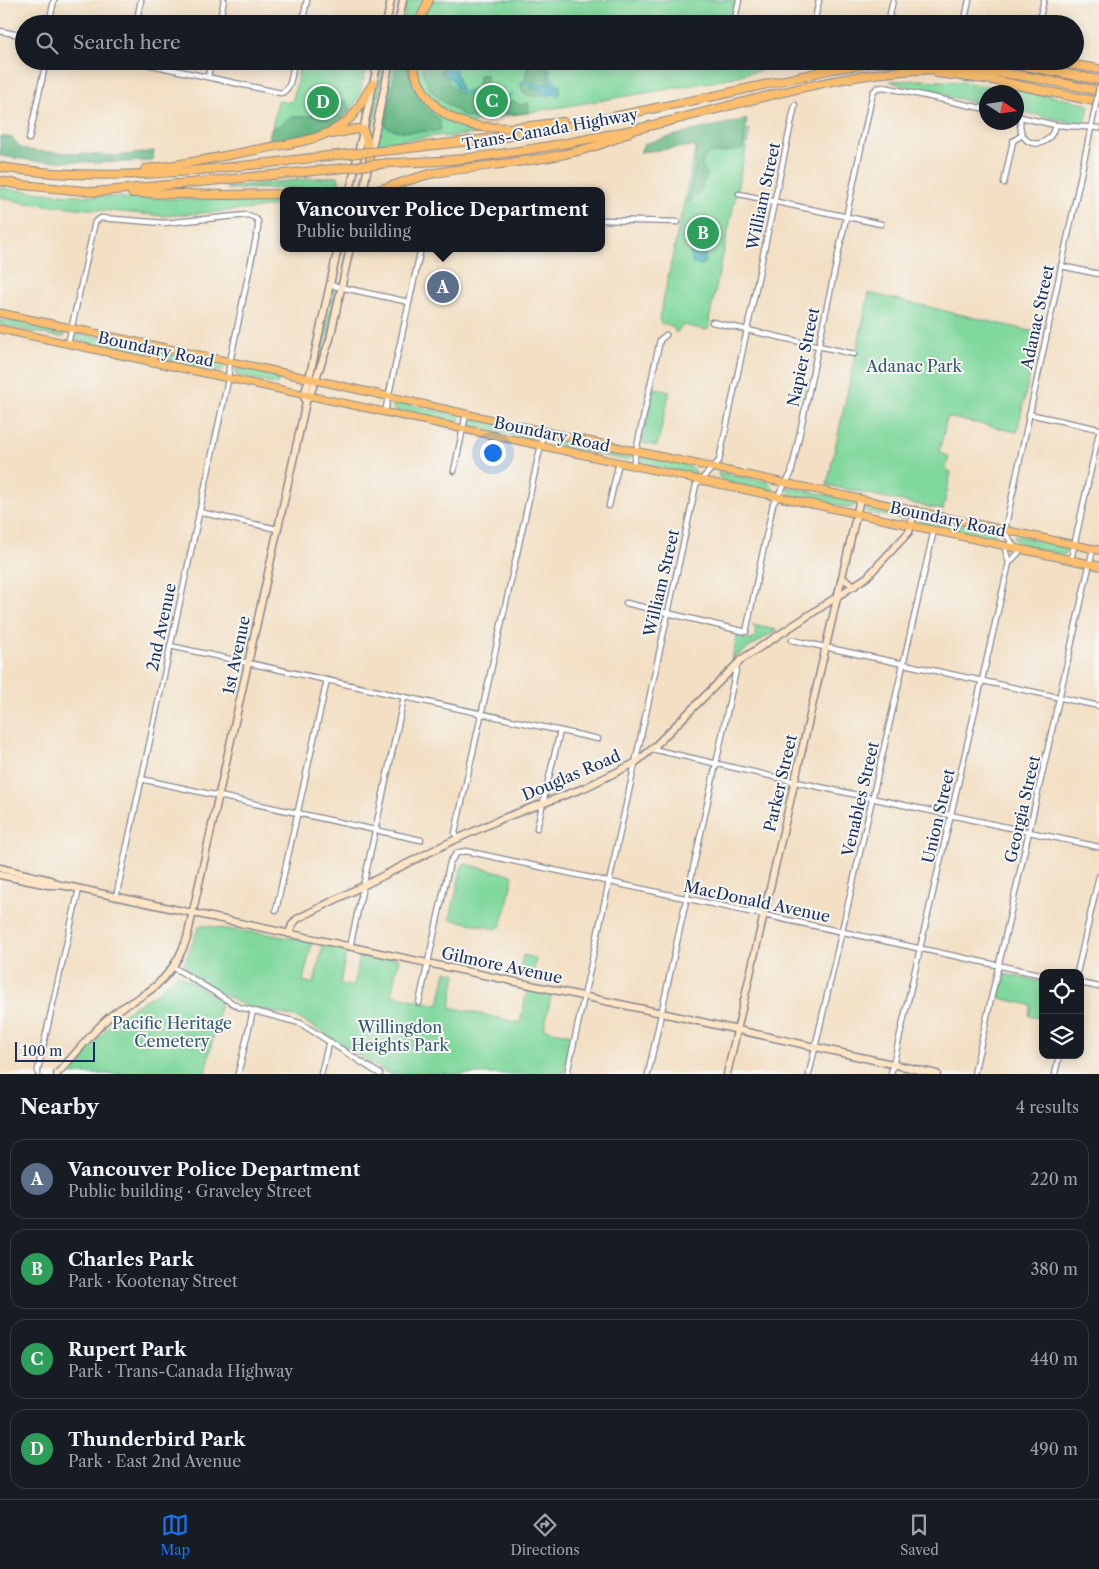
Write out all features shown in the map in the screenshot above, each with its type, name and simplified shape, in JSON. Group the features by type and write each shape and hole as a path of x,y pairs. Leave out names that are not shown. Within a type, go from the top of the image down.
{"highway":[{"path":"422,15 429,0"},
{"path":"1084,66 1099,69"},
{"path":"415,70 421,87 434,105 453,119 472,126 511,127 608,118"},
{"name":"Trans-Canada Highway","path":"0,168 96,176 160,173 530,134 829,70"},
{"name":"Trans-Canada Highway","path":"0,181 95,192 390,163 460,159 540,147 634,129 852,78 886,72 932,70"},
{"name":"Trans-Canada Highway","path":"963,70 1006,73 1099,89"},
{"path":"1046,70 1099,80"},
{"path":"915,71 993,80 1097,105"},
{"path":"323,136 348,120 360,106 365,94 373,84"},
{"path":"96,176 193,162 357,129 363,130 367,137 370,157"},
{"path":"391,187 416,177 527,161 574,152 616,139 634,129"},
{"path":"95,192 225,195 280,194"}],"main road":[{"name":"Boundary Road","path":"0,313 1096,549"},
{"name":"Boundary Road","path":"0,329 307,398 385,412 1099,566"},
{"path":"152,362 155,346"}],"street":[{"path":"51,15 54,0"},
{"path":"138,15 141,0"},
{"path":"221,15 224,0"},
{"path":"304,15 308,0"},
{"path":"388,15 391,0"},
{"path":"400,15 404,0"},
{"path":"736,15 739,0"},
{"path":"816,15 819,0"},
{"path":"890,15 893,0"},
{"path":"966,15 969,0"},
{"path":"1040,15 1044,0"},
{"path":"0,31 15,34"},
{"path":"29,139 44,70"},
{"path":"175,70 281,93 286,92 289,88 292,70"},
{"path":"208,77 209,70"},
{"path":"351,187 376,70"},
{"path":"364,187 388,70"},
{"name":"Napier Street","path":"667,613 746,632 773,504 791,476 872,95 875,90 880,88 979,108"},
{"name":"Adanac Street","path":"1005,529 1099,89"},
{"name":"William Street","path":"567,1074 696,485 719,461 795,105"},
{"path":"1024,117 1055,124 1099,128"},
{"path":"1021,130 1026,140 1032,143 1044,142 1052,134 1055,124"},
{"path":"1004,183 1013,141 1022,134"},
{"path":"739,194 881,224"},
{"name":"2nd Avenue","path":"72,328 95,222 98,219 164,223 244,216 254,217 258,221 228,379 116,897"},
{"path":"605,220 678,222"},
{"path":"312,379 337,252"},
{"path":"312,379 330,340 349,252"},
{"path":"385,412 420,252"},
{"path":"1061,266 1099,274"},
{"path":"330,285 409,302"},
{"path":"712,322 854,354"},
{"path":"68,345 72,328"},
{"path":"633,465 660,340 666,336"},
{"name":"1st Avenue","path":"193,914 312,379"},
{"path":"454,471 466,414"},
{"path":"1029,414 1099,429"},
{"path":"458,839 455,833 544,431"},
{"path":"1071,560 1099,433"},
{"path":"609,506 619,462"},
{"name":"Parker Street","path":"727,1074 860,499"},
{"name":"Douglas Road","path":"289,934 297,919 362,886 501,819 584,788 635,763 652,749 737,664 759,647 867,577 909,532 915,510"},
{"path":"199,512 278,529"},
{"path":"1005,529 1006,536 1018,548 1009,563"},
{"name":"Venables Street","path":"809,1074 934,530"},
{"name":"Union Street","path":"891,1074 1009,563 1008,552 1004,546"},
{"name":"Georgia Street","path":"974,1074 1090,564 1096,549"},
{"path":"842,578 855,586"},
{"path":"626,603 667,613"},
{"path":"820,609 833,614"},
{"path":"792,640 1099,706"},
{"path":"170,646 598,739"},
{"path":"648,1074 737,664"},
{"path":"276,910 327,680"},
{"path":"350,947 404,697"},
{"path":"538,828 560,731"},
{"path":"652,749 795,782 1099,847"},
{"path":"141,780 421,840"},
{"name":"MacDonald Avenue","path":"428,963 450,862 457,853 466,851 1039,974"},
{"name":"Gilmore Avenue","path":"0,868 50,880 60,885"},
{"name":"Gilmore Avenue","path":"0,875 48,885 60,885 584,996 937,1074"},
{"path":"1079,969 1099,876"},
{"path":"38,1074 79,889"},
{"path":"58,1074 107,1019 154,987 173,967 184,947 193,914"},
{"path":"420,1003 428,963"},
{"path":"173,967 239,1007 294,1021 380,1074"},
{"path":"1084,984 1099,987"},
{"path":"238,1074 253,1011"},
{"path":"321,1074 330,1042"},
{"path":"1055,1074 1058,1059"}],"green space":[{"path":"407,0 735,0 732,15 404,15"},
{"path":"299,70 365,70 356,102 339,121 318,133 269,143 278,100 287,102 293,100"},
{"path":"380,70 384,70 371,134 368,128"},
{"path":"393,70 761,70 717,81 477,121 466,129 485,133 443,137 442,135 377,144"},
{"path":"396,70 408,70 413,87 421,101 440,120 440,130 404,131 390,129 385,126"},
{"path":"423,70 441,70 456,91 460,93 478,87 479,75 486,75 486,90 481,97 482,102 496,105 514,101 520,105 529,103 528,113 499,114 475,118 466,117 438,98 430,88"},
{"path":"548,70 548,79 540,97 523,92 521,83 526,78 526,71"},
{"path":"921,80 964,82 980,85 979,103 910,88 890,81"},
{"path":"1024,90 1088,104 1086,120 1081,124 1024,112"},
{"path":"344,100 348,105 348,112 331,125 301,137 268,142 271,129 281,125 291,117 319,113"},
{"path":"747,119 743,149 705,155 702,166 707,175 699,194 687,203 696,163 694,146 640,152 644,144 691,131"},
{"path":"750,129 709,320 710,325 707,330 683,325 676,333 672,326 662,325 659,320 696,146"},
{"path":"0,136 12,138 21,148 35,151 117,156 154,151 153,161 95,163 36,161 0,156"},
{"path":"338,176 340,187 227,189 227,187"},
{"path":"0,188 106,197 280,200 280,205 252,209 164,216 25,203 0,197"},
{"path":"334,289 337,290 329,330 316,371"},
{"name":"Adanac Park","path":"869,293 1039,333 1017,432 947,417 939,453 949,456 946,470 951,472 943,510 827,485"},
{"path":"0,320 62,332 66,335 59,337 0,325"},
{"path":"77,334 145,347 150,353 145,356 81,342 76,339"},
{"path":"162,352 219,363 224,368 217,372 163,360 159,357"},
{"path":"241,368 279,376 277,385 236,375 235,370"},
{"path":"654,388 670,391 657,446 643,443 642,441"},
{"path":"398,402 457,415 460,420 455,423 397,411 392,405"},
{"path":"473,418 532,431 533,435 531,439 528,439 472,427 469,423"},
{"path":"555,436 625,451 631,454 632,457 624,460 555,445 552,441"},
{"path":"649,457 683,463 696,473 694,475 642,462 642,458"},
{"path":"719,472 769,482 774,489 770,492 724,481 718,476"},
{"path":"789,487 852,500 854,506 849,508 794,496 787,490"},
{"path":"868,503 907,511 909,518 904,520 866,512 864,507"},
{"path":"929,517 996,531 994,540 918,522"},
{"path":"1014,535 1067,547 1069,551 1064,555 1022,545 1015,540"},
{"path":"753,625 776,630 732,659 738,633 744,639 751,640 755,636 756,630"},
{"path":"464,864 513,875 501,926 496,929 450,919"},
{"name":"Willingdon Heights Park","path":"201,925 312,942 303,981 314,984 323,944 347,949 340,984 353,987 361,952 399,959 391,995 439,1005 446,971 456,974 450,1007 520,1023 528,987 552,992 544,1029 572,1035 563,1074 389,1074 299,1018 245,1006 217,991 187,971 184,964"},
{"path":"523,955 536,958 532,977 519,975"},
{"path":"1004,974 1039,981 1039,1018 1029,1016 1031,1005 999,998"},
{"name":"Pacific Heritage Cemetery","path":"179,975 213,995 221,1002 205,1074 66,1074 111,1024 124,1013 157,993 174,976"}],"water":[{"path":"455,70 461,91 456,88 453,80 442,71"},
{"path":"551,77 555,83 560,85 560,94 548,96 542,94 539,89 531,89 533,81 538,86 550,82"},
{"path":"708,232 712,239 705,250 705,261 702,265 693,264 691,254 694,245 700,237"}],"waterway":[{"path":"550,70 551,77"},
{"path":"520,85 526,82 532,83"},
{"path":"461,91 480,100 502,104 513,93"}],"place":[{"name":"Rupert Park","path":"492,101"},
{"name":"Thunderbird Park","path":"323,102"},
{"name":"Charles Park","path":"703,233"},
{"name":"Vancouver Police Department","path":"443,287"}]}
